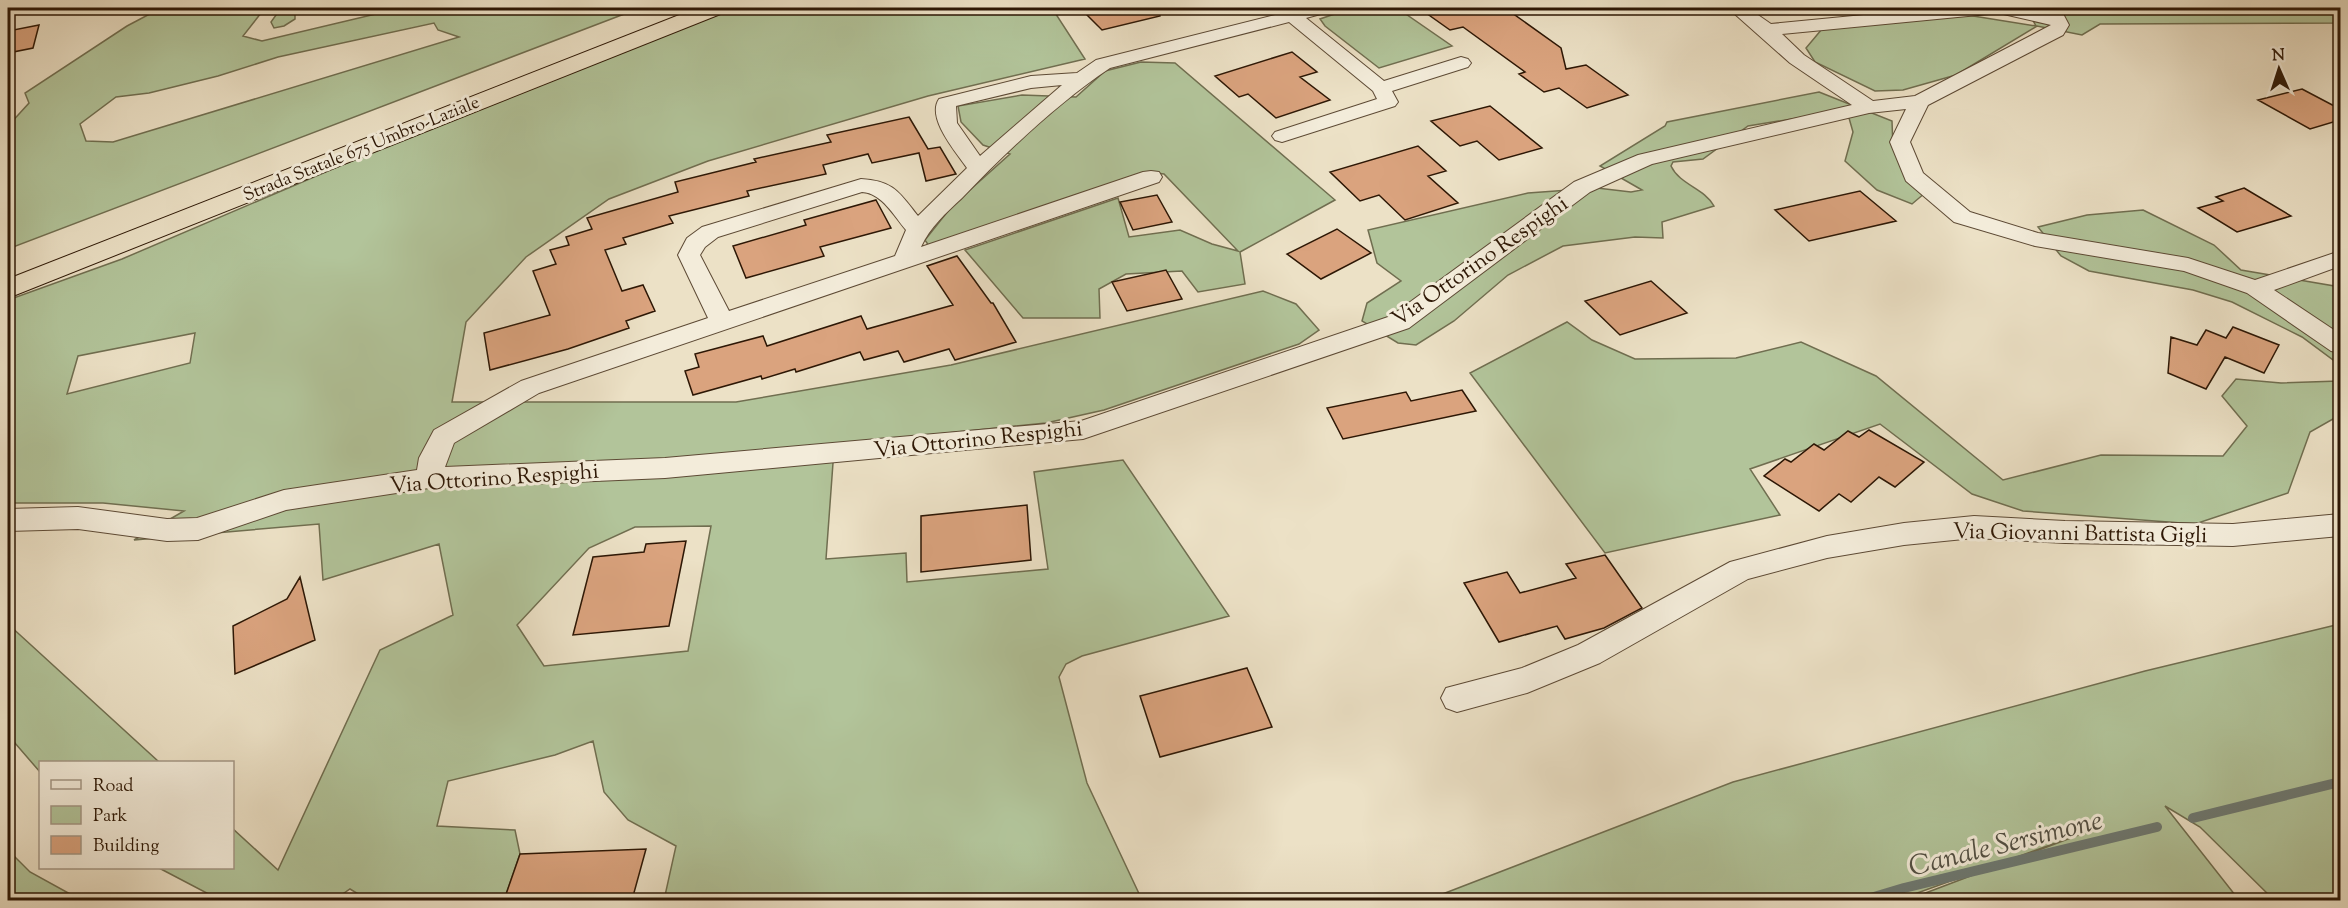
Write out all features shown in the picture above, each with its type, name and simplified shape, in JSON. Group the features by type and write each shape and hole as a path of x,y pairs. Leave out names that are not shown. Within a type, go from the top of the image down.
{"highway":[{"name":"Strada Statale 675 Umbro-Laziale","path":"8,271 676,8"},
{"name":"Strada Statale 675 Umbro-Laziale","path":"8,289 715,8"}],"street":[{"path":"904,261 917,230 978,169 1082,78 1103,64 1322,8"},
{"path":"1737,8 1767,30 1797,59 1869,107"},
{"path":"1767,30 1999,8 2054,14 2060,25 2056,32 1920,101 1900,142 1914,176 1962,217 2035,239 2188,265 2255,288 2340,345"},
{"path":"1282,136 1388,102 1381,88 1292,15"},
{"path":"1381,88 1461,63"},
{"path":"978,169 947,123 946,103 1031,82 1082,78"},
{"name":"Via Ottorino Respighi","path":"8,520 78,518 167,530 198,529 284,500 429,478 664,468 1083,430 1400,322 1582,187 1645,159 1869,107 1920,101"},
{"path":"429,478 433,458 443,437 530,387 723,324 1151,177"},
{"path":"723,324 689,255 695,243 710,232 861,185 877,186 891,197 917,230"},
{"path":"2255,288 2340,258"},
{"name":"Via Giovanni Battista Gigli","path":"1457,698 1527,680 1589,654 1740,570 1827,547 1904,534 1974,527 2065,532 2233,535 2340,525"}],"green space":[{"path":"161,8 265,8 243,36 262,41 401,8 640,8 8,249 8,126 29,103 25,93 127,26","holes":["434,23 438,30 459,37 113,142 86,141 80,124 116,97 149,93 218,76 278,57"]},
{"path":"281,8 295,8 295,19 284,26 274,28 271,22"},
{"path":"731,8 1052,8 1085,59 928,96 708,161 609,199 526,257 466,322 452,402 736,402 951,365 1263,291 1296,304 1319,330 1299,344 1104,410 1046,423 851,443 833,463 826,559 906,553 907,582 1048,569 1034,472 1123,460 1229,616 1082,656 1066,664 1059,677 1087,783 1142,900 664,900 676,846 628,820 604,792 593,741 555,755 448,781 437,826 515,830 520,854 504,900 368,900 350,889 334,900 220,900 161,869 234,869 234,830 278,870 380,650 453,615 439,544 323,580 319,524 134,540 184,511 103,503 8,503 8,300 122,259 473,109","holes":["195,333 190,363 67,394 78,356","711,526 688,651 544,666 517,625 589,548 635,527"]},
{"path":"1352,8 1397,8 1452,46 1379,68 1325,26 1320,19"},
{"path":"2026,8 2340,8 2340,23 2100,24 2082,35 2037,26 1956,75 1903,90 1875,91 1815,62 1806,48 1822,29 1967,15 2036,26"},
{"path":"1141,62 1175,63 1335,200 1240,252 1245,284 1198,292 1182,271 1126,274 1099,289 1100,318 1023,318 965,250 1118,198 1129,237 1180,230 1212,244 1238,251 1164,174 1147,172 929,246 925,240 952,206 1010,154 983,145 961,122 958,106 1022,95 1076,97 1105,71"},
{"path":"1819,92 1892,121 1893,149 1925,193 1912,204 1877,190 1845,161 1853,132 1849,118 1810,116 1748,126 1703,159 1673,162 1671,166 1680,178 1704,195 1714,206 1662,222 1663,238 1635,237 1563,246 1508,275 1454,321 1416,345 1398,343 1362,321 1367,303 1401,281 1377,263 1368,230 1528,193 1597,188 1631,192 1642,190 1600,166 1665,126 1667,122"},
{"path":"2143,210 2214,245 2241,270 2340,287 2340,415 2310,432 2288,493 2195,524 2023,511 1972,494 1880,424 1750,469 1780,515 1605,553 1470,373 1567,322 1592,340 1635,359 1736,358 1801,342 1876,376 2003,480 2101,455 2223,456 2247,426 2222,396 2236,379 2281,383 2339,381 2337,363 2302,337 2232,302 2193,290 2089,271 2061,256 2038,227 2087,215"},
{"path":"8,624 158,761 39,761 39,771 8,735"},
{"path":"2340,624 2340,900 2274,900 2200,827 2165,806 2239,900 1907,900 2089,831 1898,900 1427,900 1733,782 2145,671"},
{"path":"8,850 30,872 81,900 8,900"}],"building":[{"path":"1080,8 1159,8 1160,16 1102,30"},
{"path":"1419,8 1508,8 1561,48 1566,69 1586,65 1628,95 1587,108 1559,88 1544,92 1519,74 1525,72 1463,27 1450,30"},
{"path":"39,25 33,48 8,53 8,31"},
{"path":"1292,52 1317,72 1300,77 1330,100 1276,118 1248,94 1239,97 1215,76"},
{"path":"2302,89 2340,109 2340,120 2310,129 2258,100"},
{"path":"1490,106 1542,148 1499,160 1477,141 1460,146 1431,121"},
{"path":"909,117 928,149 940,147 956,174 926,181 919,153 872,163 868,154 823,165 826,174 747,191 749,196 669,216 673,223 623,238 626,244 605,250 622,291 643,285 655,311 626,321 629,328 568,349 490,370 484,333 550,315 533,271 556,264 550,250 569,245 566,237 592,229 587,218 678,192 675,182 756,162 754,159 831,142 827,135"},
{"path":"1418,146 1446,171 1428,176 1458,203 1405,220 1379,195 1360,201 1330,172"},
{"path":"2244,188 2291,216 2237,232 2198,208 2223,201 2216,197"},
{"path":"1860,191 1896,221 1809,241 1775,210"},
{"path":"1157,195 1172,222 1133,230 1120,202"},
{"path":"876,200 891,228 820,247 824,256 746,278 733,246 806,225 804,220"},
{"path":"1337,229 1371,253 1321,279 1287,254"},
{"path":"957,256 993,303 1016,342 955,360 949,349 904,362 898,351 864,360 860,352 796,372 795,369 762,379 761,376 693,395 685,371 699,367 695,354 763,336 767,346 861,316 867,329 953,305 927,266"},
{"path":"1166,270 1182,299 1127,311 1112,282"},
{"path":"1651,281 1687,313 1620,335 1585,301"},
{"path":"2233,327 2279,345 2264,373 2225,357 2206,389 2168,373 2171,337 2197,345 2206,330 2226,338"},
{"path":"1462,390 1476,411 1343,439 1327,408 1406,392 1411,401"},
{"path":"1869,430 1924,462 1895,487 1879,477 1851,502 1839,494 1819,511 1764,476 1785,459 1791,462 1814,444 1824,450 1848,431 1859,437"},
{"path":"1027,505 1031,560 921,572 921,516"},
{"path":"686,541 669,626 573,635 593,557 644,552 646,544"},
{"path":"1605,555 1642,608 1604,628 1565,639 1557,626 1499,642 1464,583 1507,572 1520,593 1576,578 1566,564"},
{"path":"300,577 315,640 235,674 233,626 287,599"},
{"path":"1247,668 1272,727 1160,757 1140,696"},
{"path":"646,849 632,900 504,900 520,854"}],"waterway":[{"name":"Canale Sersimone","path":"2193,818 2340,782"},
{"name":"Canale Sersimone","path":"1864,900 1904,888 2157,827"}]}
